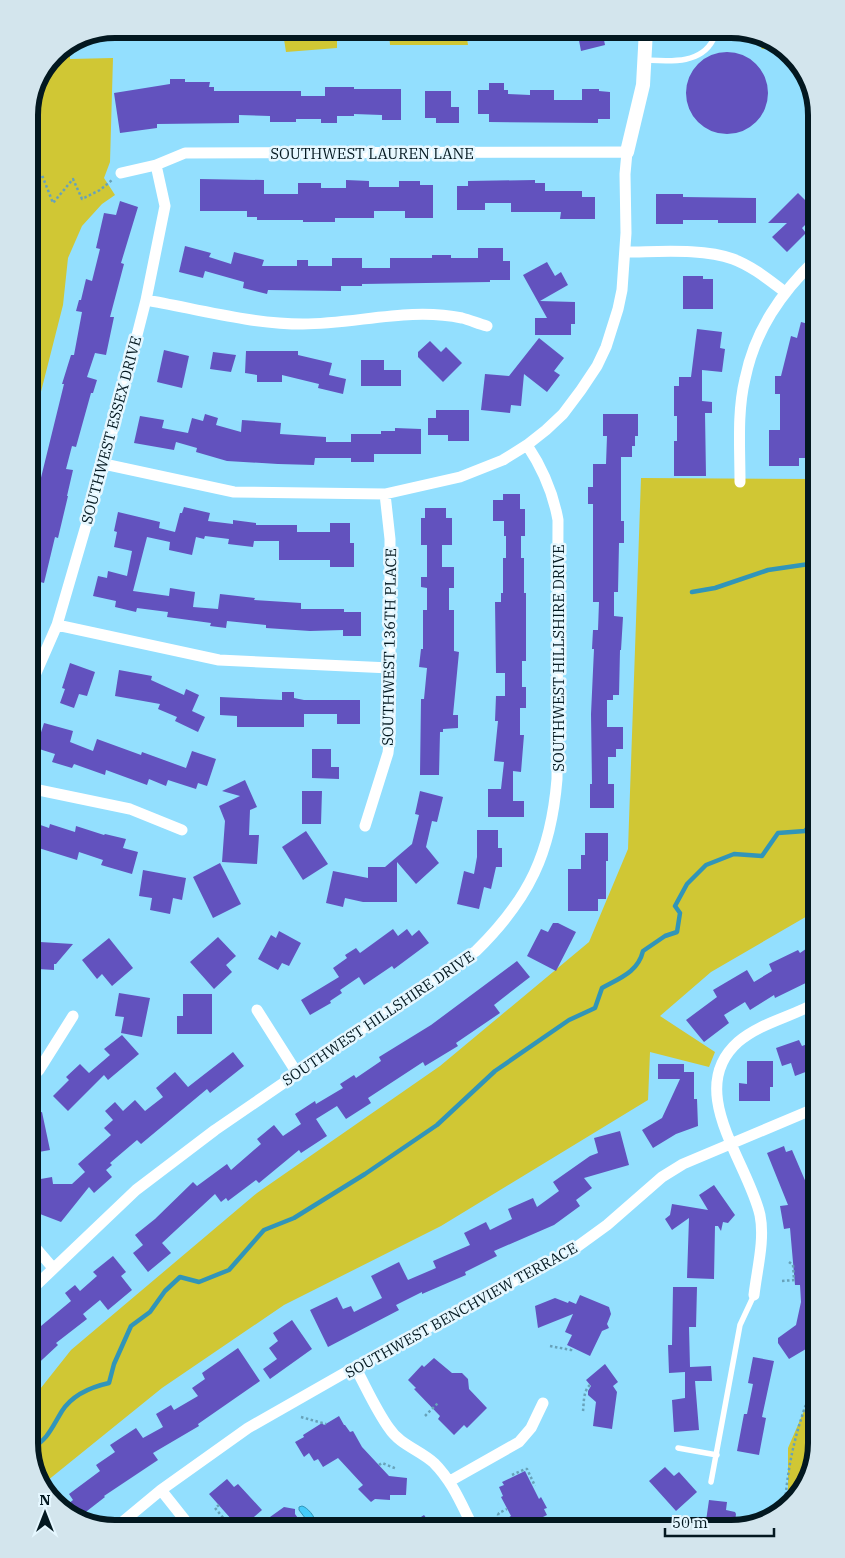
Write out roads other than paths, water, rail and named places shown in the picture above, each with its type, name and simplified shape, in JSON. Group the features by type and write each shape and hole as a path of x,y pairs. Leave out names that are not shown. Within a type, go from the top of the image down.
{"street":[{"path":"104,464 234,492 385,494 460,477 482,470 527,445 563,414 581,390 597,366 612,329 622,290 625,252 625,174 627,152 641,94 646,38"},
{"name":"SOUTHWEST LAUREN LANE","path":"121,173 156,165 185,153 627,152"},
{"name":"SOUTHWEST ESSEX DRIVE","path":"38,670 58,625 104,464 146,300 165,206 156,165"},
{"path":"625,252 712,253 734,259 749,267 785,292"},
{"path":"740,482 741,408 744,379 754,346 768,318 785,292 808,268"},
{"path":"146,300 275,323 306,324 406,315 434,315 462,318 487,326"},
{"name":"SOUTHWEST HILLSHIRE DRIVE","path":"37,1284 136,1190 215,1130 476,951 498,930 513,910 530,881 545,849 555,805 557,780 558,520 549,486 540,464 527,445"},
{"name":"SOUTHWEST 136TH PLACE","path":"365,826 388,753 390,734 390,539 385,494"},
{"path":"58,625 219,660 390,668"},
{"path":"37,790 130,809 182,830"},
{"path":"754,1294 761,1244 760,1216 755,1198 731,1143 718,1105 716,1088 719,1072 725,1057 748,1034 808,1008"},
{"path":"257,1010 296,1073"},
{"path":"37,1072 73,1016"},
{"name":"SOUTHWEST BENCHVIEW TERRACE","path":"125,1520 162,1490 248,1428 592,1238 662,1176 683,1164 808,1111"},
{"path":"37,1250 53,1268"},
{"path":"356,1367 389,1428 399,1440 434,1463 450,1481 470,1520"},
{"path":"450,1481 519,1442 531,1428 543,1403"},
{"path":"162,1490 185,1520"}],"lane":[{"path":"645,60 685,60 709,47 712,40"},
{"path":"712,1482 740,1325 754,1294"},
{"path":"678,1448 717,1455"}],"water":[{"path":"299,1507 306,1508 314,1520 307,1520 299,1510"}],"waterway":[{"path":"692,592 715,588 768,570 808,564"},
{"path":"37,1445 46,1437 71,1400 89,1389 109,1383 114,1364 131,1326 150,1312 165,1291 180,1277 199,1282 229,1270 264,1230 294,1218 365,1174 437,1125 495,1071 569,1020 595,1008 602,988 633,969 641,958 643,951 665,936 677,932 680,913 675,906 687,884 706,865 734,854 762,856 778,833 805,831 808,827"}]}
